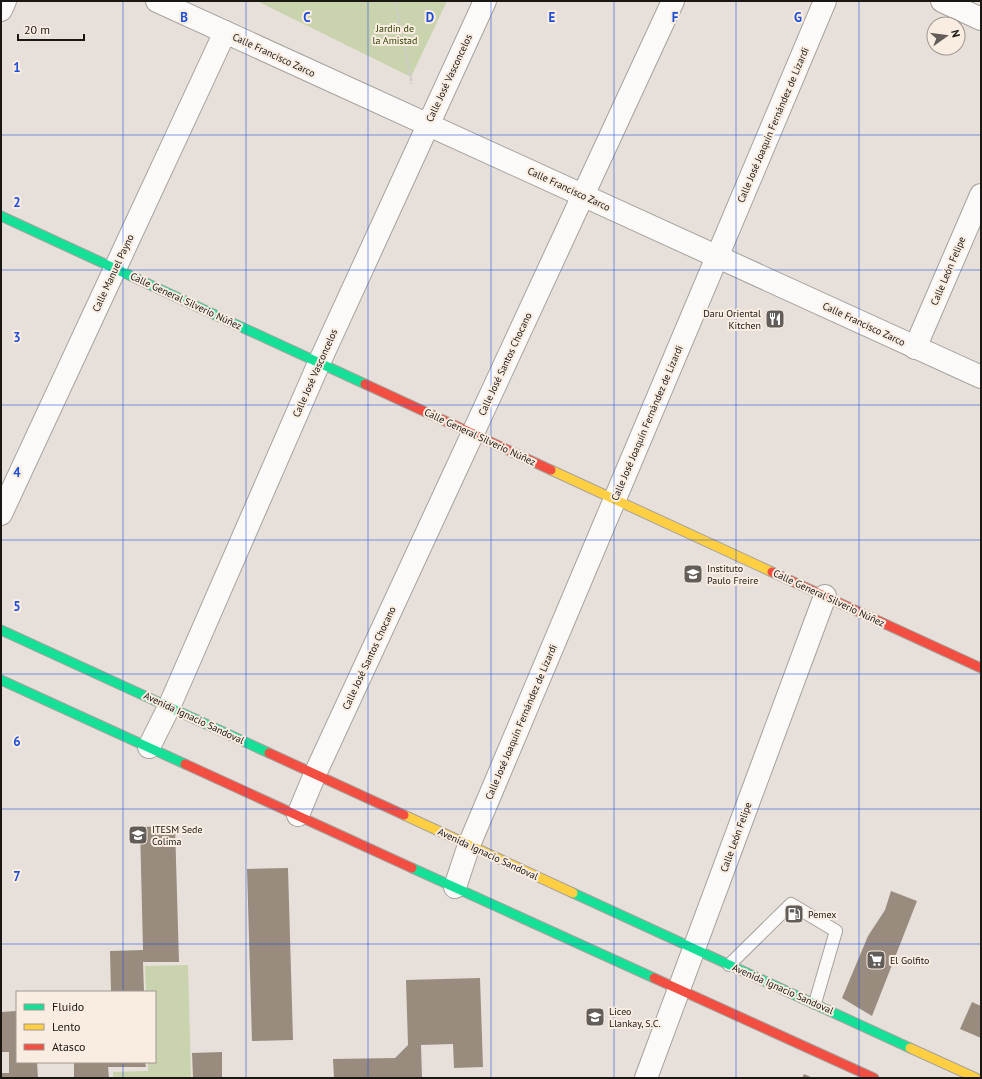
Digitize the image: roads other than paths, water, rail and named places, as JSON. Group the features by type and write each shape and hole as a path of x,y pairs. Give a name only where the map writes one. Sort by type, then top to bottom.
{"main road":[{"name":"Calle General Silverio Núñez","path":"1,216 981,668"},
{"name":"Avenida Ignacio Sandoval","path":"1,630 976,1078"},
{"path":"1,680 874,1078"}],"street":[{"path":"1,10 5,1"},
{"name":"Calle Francisco Zarco","path":"157,1 981,377"},
{"name":"Calle José Vasconcelos","path":"149,747 169,707 319,362 485,1"},
{"name":"Calle José Santos Chocano","path":"298,815 315,774 673,1"},
{"name":"Calle José Joaquín Fernández de Lizardi","path":"455,887 469,845 825,1"},
{"path":"942,1 981,19"},
{"name":"Calle Manuel Payno","path":"1,514 225,32"},
{"name":"Calle León Felipe","path":"916,348 981,195"},
{"name":"Calle León Felipe","path":"646,1078 825,596"}],"lane":[{"path":"729,965 791,904 836,931 815,1003"}],"place":[{"name":"Daru Oriental Kitchen","path":"775,319"},
{"name":"Instituto Paulo Freire","path":"693,574"},
{"name":"ITESM Sede Colima","path":"138,835"},
{"name":"Pemex","path":"794,914"},
{"name":"El Golfito","path":"876,960"},
{"name":"Liceo Llankay, S.C.","path":"595,1017"}],"park label":[{"name":"Jardín de la Amistad","path":"395,34"}]}
